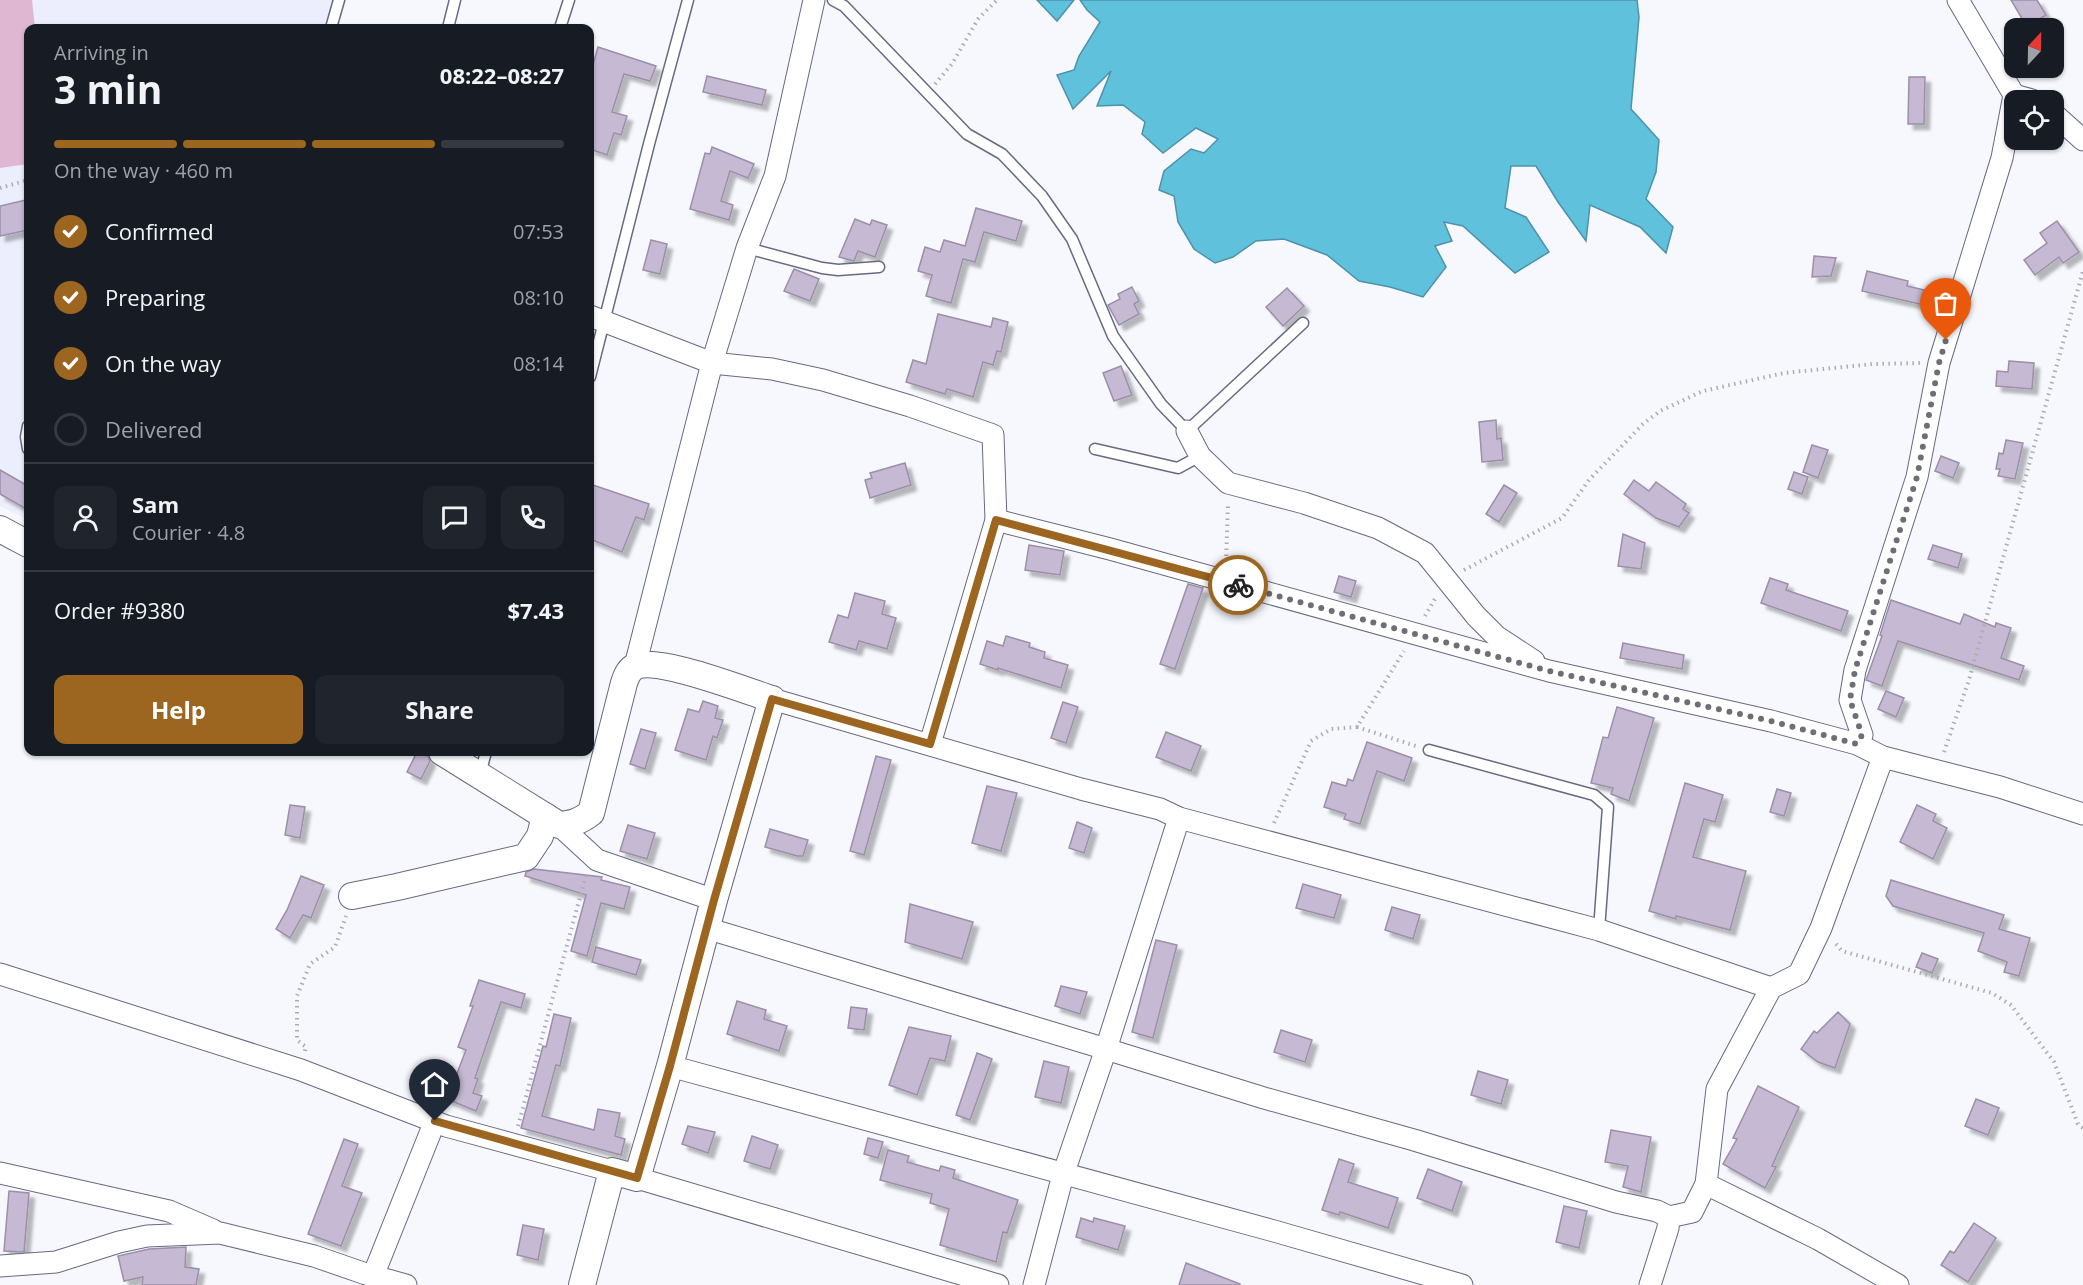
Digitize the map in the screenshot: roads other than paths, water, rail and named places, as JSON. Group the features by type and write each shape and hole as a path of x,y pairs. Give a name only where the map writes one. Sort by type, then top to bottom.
{"street":[{"path":"635,666 712,363 747,248 775,176 814,0"},
{"path":"1958,0 2018,90"},
{"path":"2064,123 2083,140"},
{"path":"1857,744 1862,735 1850,700 1855,670 1917,477 1939,363 2005,150"},
{"path":"596,318 712,363 772,369 823,380 910,406 993,435 996,520 930,744"},
{"path":"1187,431 1200,456 1228,483 1304,503 1378,528 1425,553 1476,616 1496,636 1549,671"},
{"path":"996,520 1549,671 1771,721 1857,744 1883,757 1938,770 2083,814"},
{"path":"0,529 24,542"},
{"path":"552,820 572,824 591,813 628,672 635,666 649,664 672,667 772,699 1081,789 1160,809 1179,818 1599,930 1771,988"},
{"path":"637,1178 772,699"},
{"path":"457,756 483,763 597,860 714,900"},
{"path":"706,928 1616,1202 1657,1210 1669,1217 1692,1212 1706,1184 1717,1089 1771,988 1799,974 1821,928 1883,757"},
{"path":"1034,1285 1063,1175 1106,1049 1179,818"},
{"path":"352,896 526,857 552,820"},
{"path":"0,974 301,1070 435,1121 998,1285"},
{"path":"670,1066 1274,1231 1462,1285"},
{"path":"373,1276 435,1121"},
{"path":"582,1285 612,1171"},
{"path":"0,1173 169,1211 220,1233 314,1256 406,1285"},
{"path":"1706,1184 1818,1239 1898,1285"},
{"path":"1650,1285 1668,1228 1669,1217"},
{"path":"0,1266 56,1262 119,1242 147,1236 220,1233"}],"lane":[{"path":"332,24 339,0"},
{"path":"449,24 455,0"},
{"path":"561,24 569,0"},
{"path":"594,338 596,318 688,0"},
{"path":"832,0 844,6 968,134 1002,154 1042,196 1072,239 1113,336 1161,404 1187,431 1303,323"},
{"path":"747,248 822,268 838,270 879,267"},
{"path":"1095,449 1178,468 1200,456"},
{"path":"1429,750 1594,795 1608,807 1599,930"}],"water":[{"path":"1037,0 1074,0 1057,21"},
{"path":"1080,0 1637,0 1639,17 1631,109 1659,140 1656,172 1646,199 1673,227 1666,253 1640,227 1590,205 1586,241 1536,166 1511,166 1505,208 1526,217 1549,252 1515,273 1463,226 1444,222 1452,241 1435,246 1446,267 1423,297 1359,281 1327,255 1284,239 1256,241 1233,257 1215,263 1194,249 1178,222 1174,196 1159,190 1164,171 1191,149 1204,153 1218,139 1196,128 1163,153 1142,134 1145,122 1123,105 1097,106 1111,71 1073,109 1057,75 1074,70 1079,56 1100,22"}]}
